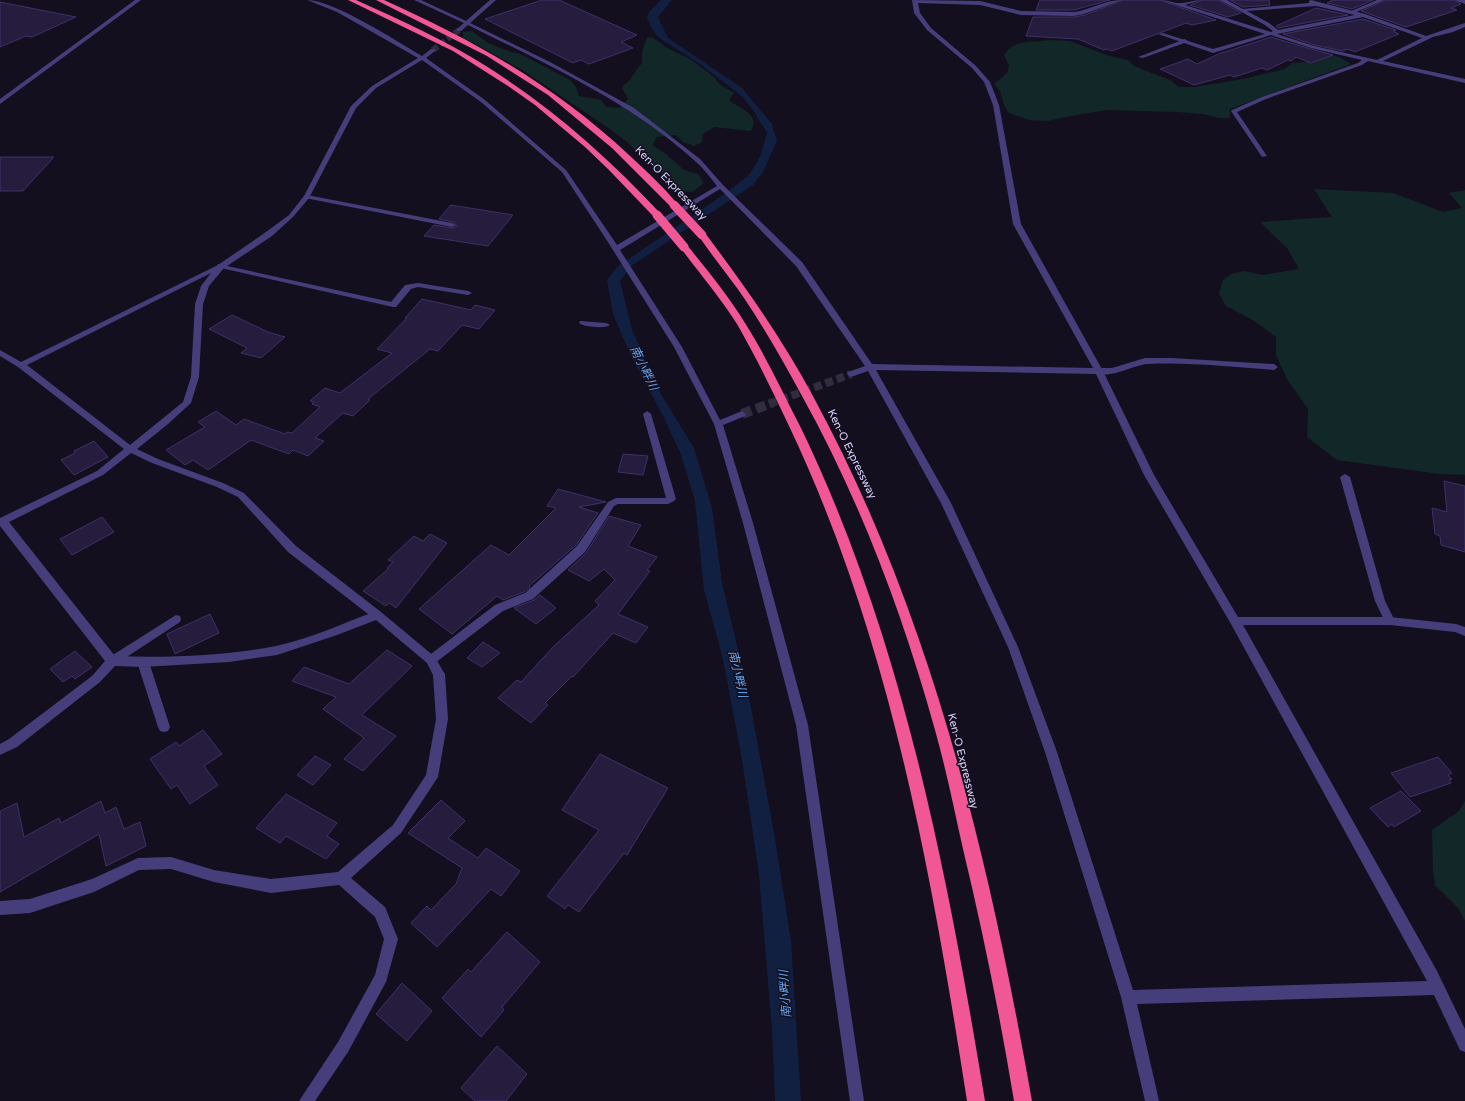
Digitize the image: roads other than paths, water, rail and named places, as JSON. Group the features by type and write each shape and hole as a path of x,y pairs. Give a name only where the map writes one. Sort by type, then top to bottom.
{"highway":[{"path":"352,0 397,20 456,51 523,93 595,150 626,180 684,246 742,326 777,390 804,445 835,518 868,608 896,702 942,900 976,1101"},
{"name":"Ken-O Expressway","path":"379,0 472,45 503,62 540,86 579,115 615,145 646,174 702,235 764,320 802,383 864,512 899,600 932,695 956,786 1005,998 1023,1101"}],"street":[{"path":"0,102 138,0"},
{"path":"310,0 339,11 422,58 483,100 564,171 616,249 678,347 718,424 748,523 802,725 857,1101"},
{"path":"417,0 548,63 632,109 666,134 698,160 721,186 799,264 870,367 946,502 1013,647 1051,752 1128,997 1152,1101"},
{"path":"460,30 493,0"},
{"path":"1119,0 1082,13 1074,14 1021,13 980,3 916,0 917,14 929,29 974,67 987,82 996,105 1017,224 1099,371 1149,475 1235,621 1438,988 1465,1045"},
{"path":"1164,0 1313,47 1465,81"},
{"path":"1180,5 1198,0"},
{"path":"1223,0 1243,10 1277,32"},
{"path":"1307,0 1316,4 1363,15 1427,38"},
{"path":"1352,12 1381,0"},
{"path":"1459,0 1465,2"},
{"path":"1243,10 1316,4"},
{"path":"1161,34 1213,51 1268,34 1363,15"},
{"path":"1379,61 1427,38 1465,25"},
{"path":"1141,57 1185,41"},
{"path":"21,365 221,266 269,234 290,216 307,197 353,107 374,87 433,50"},
{"path":"1264,156 1234,112 1264,98 1360,64 1367,59"},
{"path":"616,249 721,186"},
{"path":"307,197 452,225"},
{"path":"221,266 393,305 408,287 418,285 468,293"},
{"path":"221,266 205,286 199,304 195,377 186,403 165,422 100,473 1,521 112,661 143,662 229,657 277,650 333,632 377,615"},
{"path":"583,323 606,325"},
{"path":"0,353 21,365 130,449 154,460 220,485 241,496 292,549 377,615 431,660 439,674 442,719 432,777 397,829 341,878 271,886 214,876 171,864 138,864 94,885 30,906 0,908"},
{"path":"851,374 870,367 1112,371 1145,361 1172,361 1274,367"},
{"path":"431,660 499,608 529,596 581,549 611,504 616,501 668,501 671,498 647,414"},
{"path":"718,424 742,414"},
{"path":"1345,477 1380,601 1390,621"},
{"path":"0,750 13,743 96,679 112,661 176,619"},
{"path":"1235,621 1390,621 1456,628 1465,632"},
{"path":"143,662 164,727"},
{"path":"306,1101 343,1047 381,977 391,939 380,912 341,878"},
{"path":"1128,997 1438,988"}],"water":[{"name":"南小畔川","path":"661,0 672,0 658,17 668,38 742,88 772,124 777,141 763,172 753,185 631,266 620,281 632,330 662,396 694,448 712,508 722,583 748,691 775,839 791,941 801,1101 775,1101 772,1029 759,874 742,759 722,655 704,590 695,501 680,452 663,416 632,358 613,314 607,280 617,267 723,195 749,175 760,157 767,133 743,97 700,64 658,37 647,18 649,12"}],"tunnel":[{"path":"433,50 459,30"},
{"path":"769,404 851,374"},
{"path":"742,414 772,403"}]}
